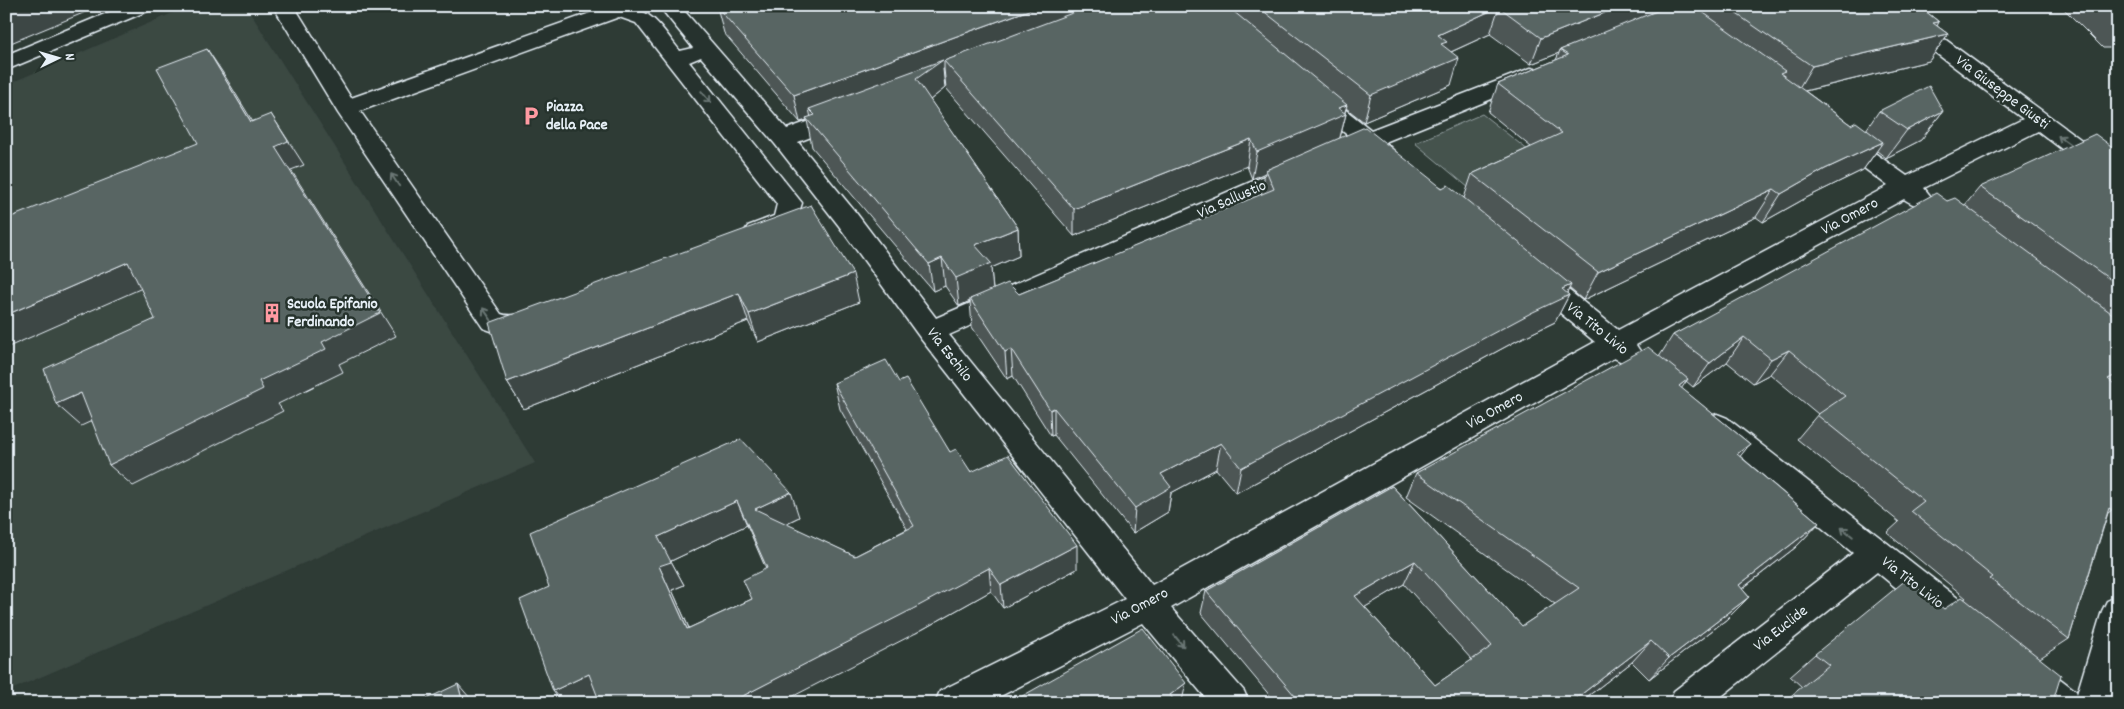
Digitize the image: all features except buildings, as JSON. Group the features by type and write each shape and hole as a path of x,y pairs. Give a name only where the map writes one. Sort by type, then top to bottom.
{"street":[{"path":"6,63 143,6"},
{"path":"284,6 346,108 492,321 511,328 548,314"},
{"name":"Via Eschilo","path":"669,6 783,139 848,220 931,332 1148,604 1232,703"},
{"name":"Via Giuseppe Giusti","path":"1886,6 2118,179"},
{"path":"346,108 619,10 643,19 790,203 785,221 740,239"},
{"path":"675,59 707,50"},
{"name":"Via Sallustio","path":"931,332 1368,140 1548,68"},
{"path":"1293,79 1406,171"},
{"path":"783,139 867,107"},
{"name":"Via Omero","path":"952,703 1148,604 1615,344 1906,188 2038,121"},
{"path":"1826,129 1937,211"},
{"name":"Via Tito Livio","path":"1518,263 1646,368"},
{"name":"Via Tito Livio","path":"1700,412 2064,703"},
{"name":"Via Euclide","path":"1686,703 1876,554"},
{"path":"2092,703 2118,611"}],"shaded area":[{"path":"189,6 246,6 535,463 6,692 6,85"},
{"path":"1482,114 1543,162 1475,193 1415,143"}],"place":[{"name":"Piazza della Pace","path":"531,116"},
{"name":"Scuola Epifanio Ferdinando","path":"272,313"}]}
